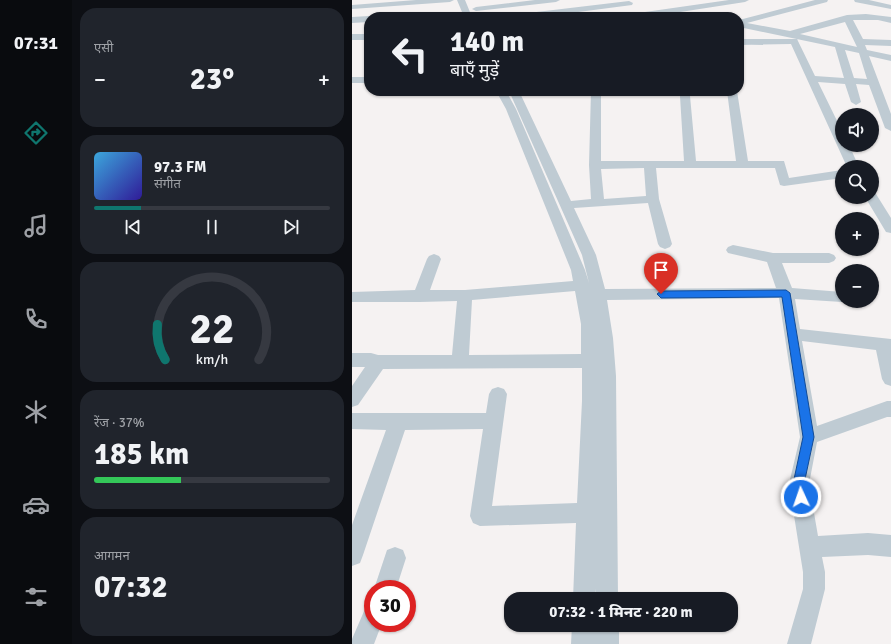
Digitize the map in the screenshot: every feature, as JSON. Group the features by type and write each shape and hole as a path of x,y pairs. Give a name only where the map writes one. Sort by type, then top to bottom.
{"street":[{"path":"352,6 450,0"},
{"path":"461,0 466,12"},
{"path":"472,0 478,12"},
{"path":"482,12 521,2 556,0"},
{"path":"684,0 697,12"},
{"path":"668,12 745,0"},
{"path":"744,22 824,0"},
{"path":"858,0 891,7"},
{"path":"555,12 628,1 634,12"},
{"path":"521,2 526,12"},
{"path":"744,42 793,37 847,18 890,22"},
{"path":"847,18 860,42 873,82 891,128"},
{"path":"744,24 793,37 891,58"},
{"path":"352,37 364,37"},
{"path":"793,37 835,129"},
{"path":"860,42 891,43"},
{"path":"839,46 856,102"},
{"path":"812,79 873,82"},
{"path":"353,82 364,81"},
{"path":"504,96 511,109 560,225 578,270 582,285 588,324 591,361 584,592"},
{"path":"516,96 589,255 599,295 605,338 607,376 607,592"},
{"path":"596,96 595,165 598,203"},
{"path":"685,96 690,165"},
{"path":"733,96 744,164"},
{"path":"595,165 780,164 784,182 835,175"},
{"path":"650,165 653,199 665,244"},
{"path":"567,205 653,199"},
{"path":"875,204 891,229"},
{"path":"733,250 773,258 829,258"},
{"path":"773,258 786,293 809,437 799,484 811,547 814,572 814,589 799,644"},
{"path":"420,297 434,259"},
{"path":"352,297 420,297 465,295 582,285"},
{"path":"599,295 786,293 835,297"},
{"path":"460,362 465,295"},
{"path":"792,334 887,344 891,379"},
{"path":"352,360 371,360 378,362 591,361"},
{"path":"352,400 378,362"},
{"path":"498,394 480,516 587,513"},
{"path":"809,437 887,409 891,409"},
{"path":"352,421 494,421"},
{"path":"352,554 398,422"},
{"path":"811,547 868,544 891,546"},
{"path":"388,580 395,558"},
{"path":"362,644 367,632"},
{"path":"584,632 584,644"},
{"path":"607,632 607,644"},
{"path":"352,641 358,644"}],"route":[{"path":"661,294 786,293 809,437 799,484 801,497"}]}
